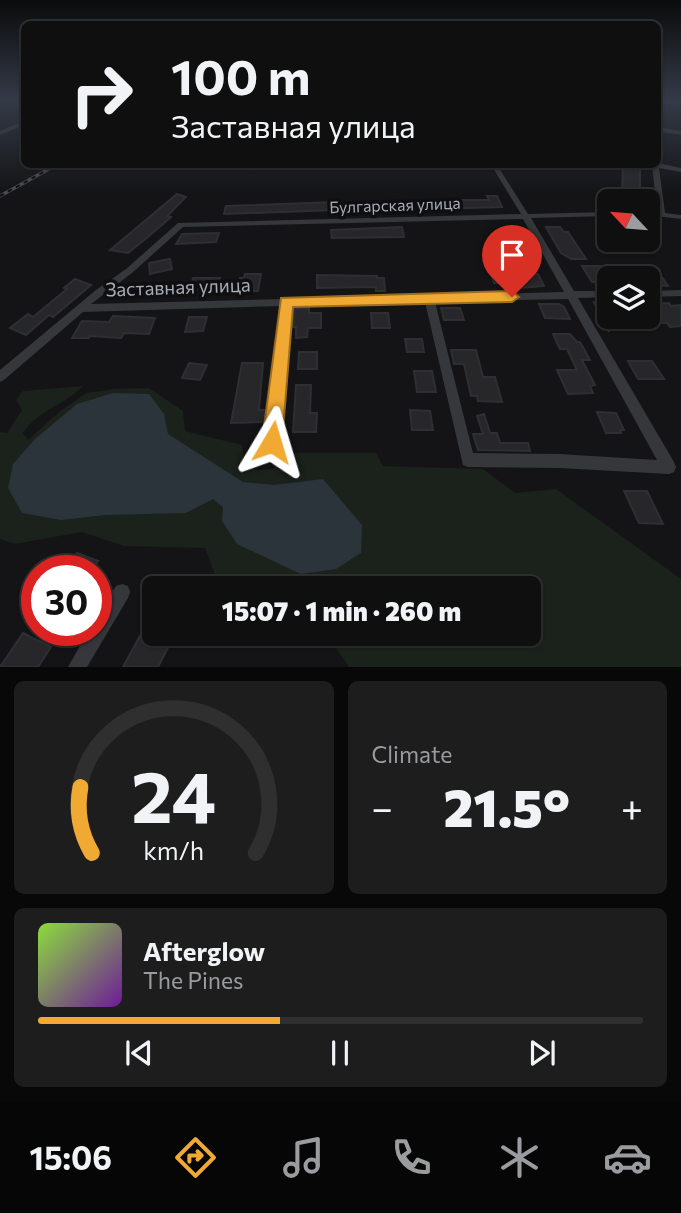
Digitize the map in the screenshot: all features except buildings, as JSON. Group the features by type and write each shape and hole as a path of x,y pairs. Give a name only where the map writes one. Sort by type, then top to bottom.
{"street":[{"path":"661,166 681,170"},
{"path":"429,298 468,460 559,461 669,467 496,168"},
{"path":"656,168 661,213 681,217"},
{"name":"Булгарская улица","path":"83,308 181,225 597,214"},
{"path":"660,294 681,293"},
{"name":"Заставная улица","path":"83,308 597,294"},
{"path":"272,442 286,302"},
{"path":"0,377 83,308"},
{"path":"77,667 122,592"}],"shaded area":[{"path":"83,386 37,418 23,433 28,440 86,393 149,388 183,411 185,431 242,445 244,456 256,470 273,469 280,460 271,454 266,440 271,438 286,453 376,453 383,466 483,469 515,493 556,489 681,579 681,667 349,667 334,646 541,646 541,576 216,576 205,548 124,546 82,532 15,544 0,539 0,432 7,433 22,410 16,400 23,391"},
{"path":"113,393 149,394 164,414 168,434 243,482 274,485 323,479 362,525 361,553 336,569 301,574 237,544 222,521 223,507 213,499 186,513 105,515 61,520 22,513 8,488 13,464 35,439 77,404"}],"railway":[{"path":"0,196 51,168"}],"route":[{"path":"272,442 286,302 512,297"}]}
